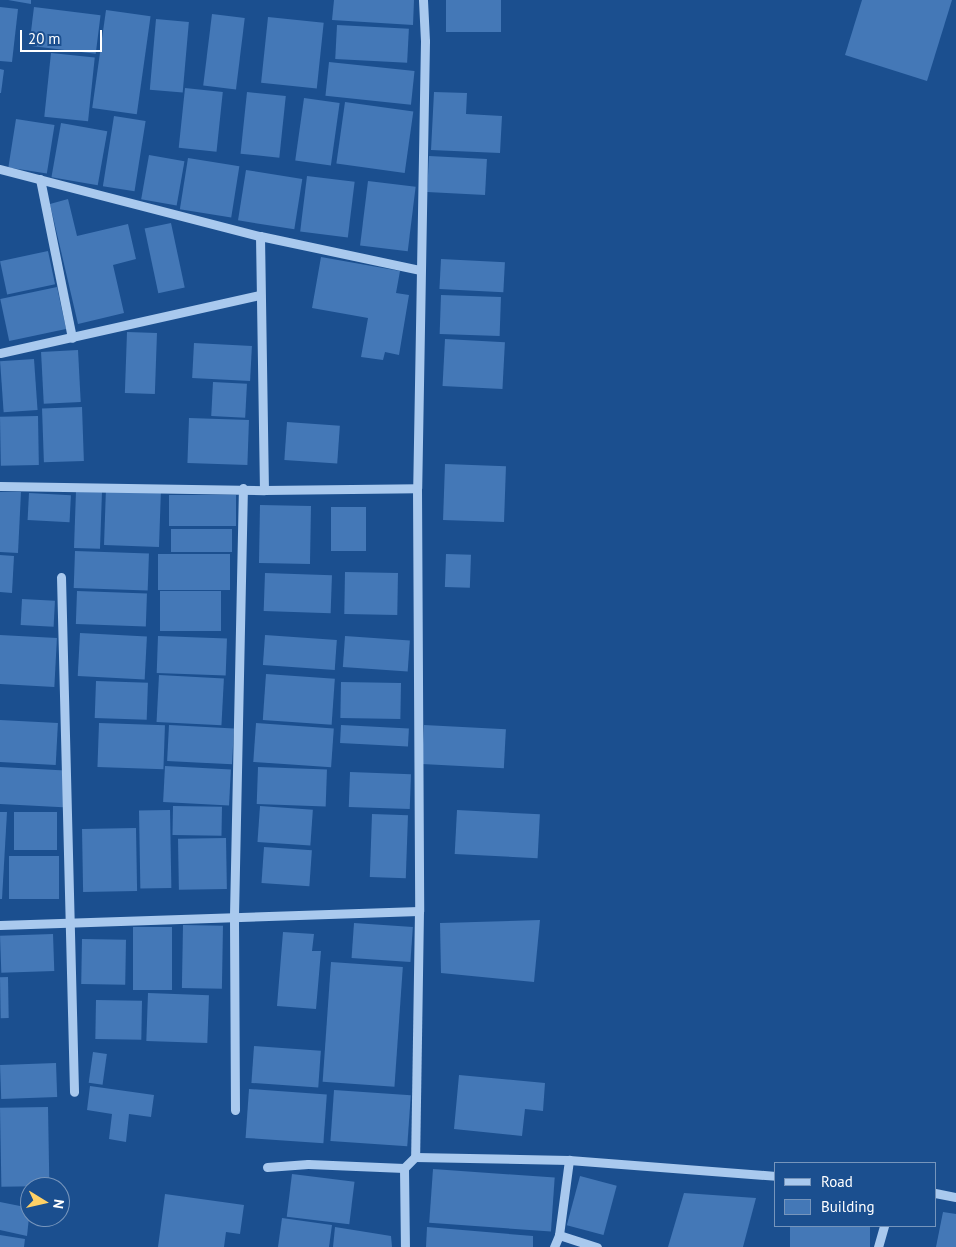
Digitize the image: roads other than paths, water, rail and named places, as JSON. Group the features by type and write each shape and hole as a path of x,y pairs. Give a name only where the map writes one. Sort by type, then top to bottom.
{"street":[{"path":"405,1247 404,1168 415,1157 419,911 417,488 425,41 423,0"},
{"path":"0,169 260,236 420,270"},
{"path":"40,179 72,338"},
{"path":"260,236 264,490"},
{"path":"0,353 260,295"},
{"path":"0,486 243,488 264,490 417,488"},
{"path":"235,1110 234,915 243,488"},
{"path":"61,576 74,1092"},
{"path":"0,925 234,915 419,911"},
{"path":"415,1157 569,1160 774,1176"},
{"path":"554,1247 559,1235 569,1160"},
{"path":"267,1167 308,1164 404,1168"},
{"path":"936,1193 956,1197"},
{"path":"878,1247 884,1227"},
{"path":"559,1235 597,1247"}]}
